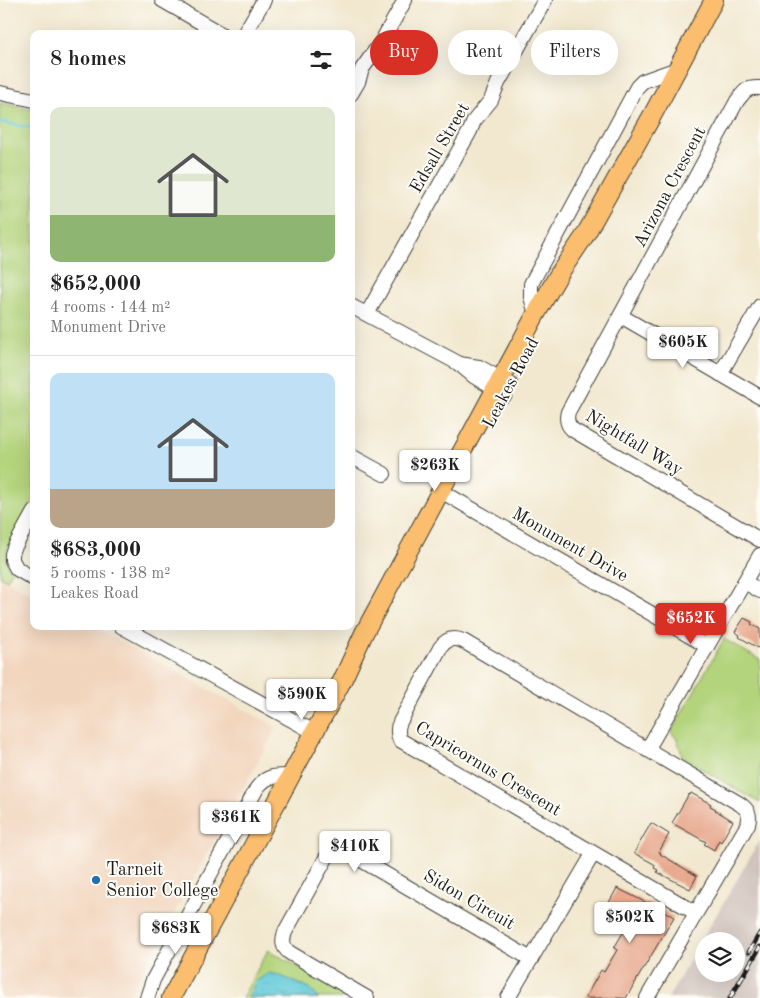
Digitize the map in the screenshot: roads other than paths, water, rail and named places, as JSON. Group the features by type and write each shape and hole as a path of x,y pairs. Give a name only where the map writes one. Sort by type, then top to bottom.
{"main road":[{"name":"Leakes Road","path":"503,387 536,314 559,274 584,237 714,0"},
{"name":"Leakes Road","path":"171,998 342,681 364,633 446,494 503,387 557,296 572,267 584,237"}],"street":[{"path":"162,0 214,30"},
{"path":"246,30 264,0"},
{"path":"355,87 362,69 382,41 405,0"},
{"name":"Edsall Street","path":"367,314 470,132 474,121 494,95 498,83 545,0"},
{"name":"Leakes Road","path":"536,314 531,284 637,87 643,82 677,69"},
{"name":"Arizona Crescent","path":"621,316 737,101 746,90 752,87 760,88"},
{"path":"0,93 30,99"},
{"path":"720,374 760,306"},
{"path":"355,308 458,363 475,377 503,387"},
{"path":"621,316 760,397"},
{"name":"Nightfall Way","path":"621,316 568,412 567,420 570,427 760,540"},
{"path":"355,458 384,474"},
{"name":"Monument Drive","path":"446,494 707,646"},
{"path":"30,519 14,548 12,560 17,569 30,577"},
{"path":"647,998 750,820 746,808 647,750 760,555"},
{"path":"745,582 760,590"},
{"path":"128,630 314,732"},
{"name":"Capricornus Crescent","path":"647,750 472,646 456,639 444,642 442,645 398,728 400,740 696,913"},
{"path":"147,998 153,980 257,788 262,781 268,778 291,776"},
{"name":"Sidon Circuit","path":"367,998 290,953 283,944 283,937 326,858 333,850 344,850 531,958"},
{"path":"508,998 593,854"}],"water":[{"path":"269,973 310,988 318,998 248,998 256,981"}],"waterway":[{"path":"0,122 30,127"}],"railway":[{"path":"749,952 760,933"},
{"path":"730,998 760,947"}],"place":[{"name":"Tarneit Senior College","path":"96,880"}]}
